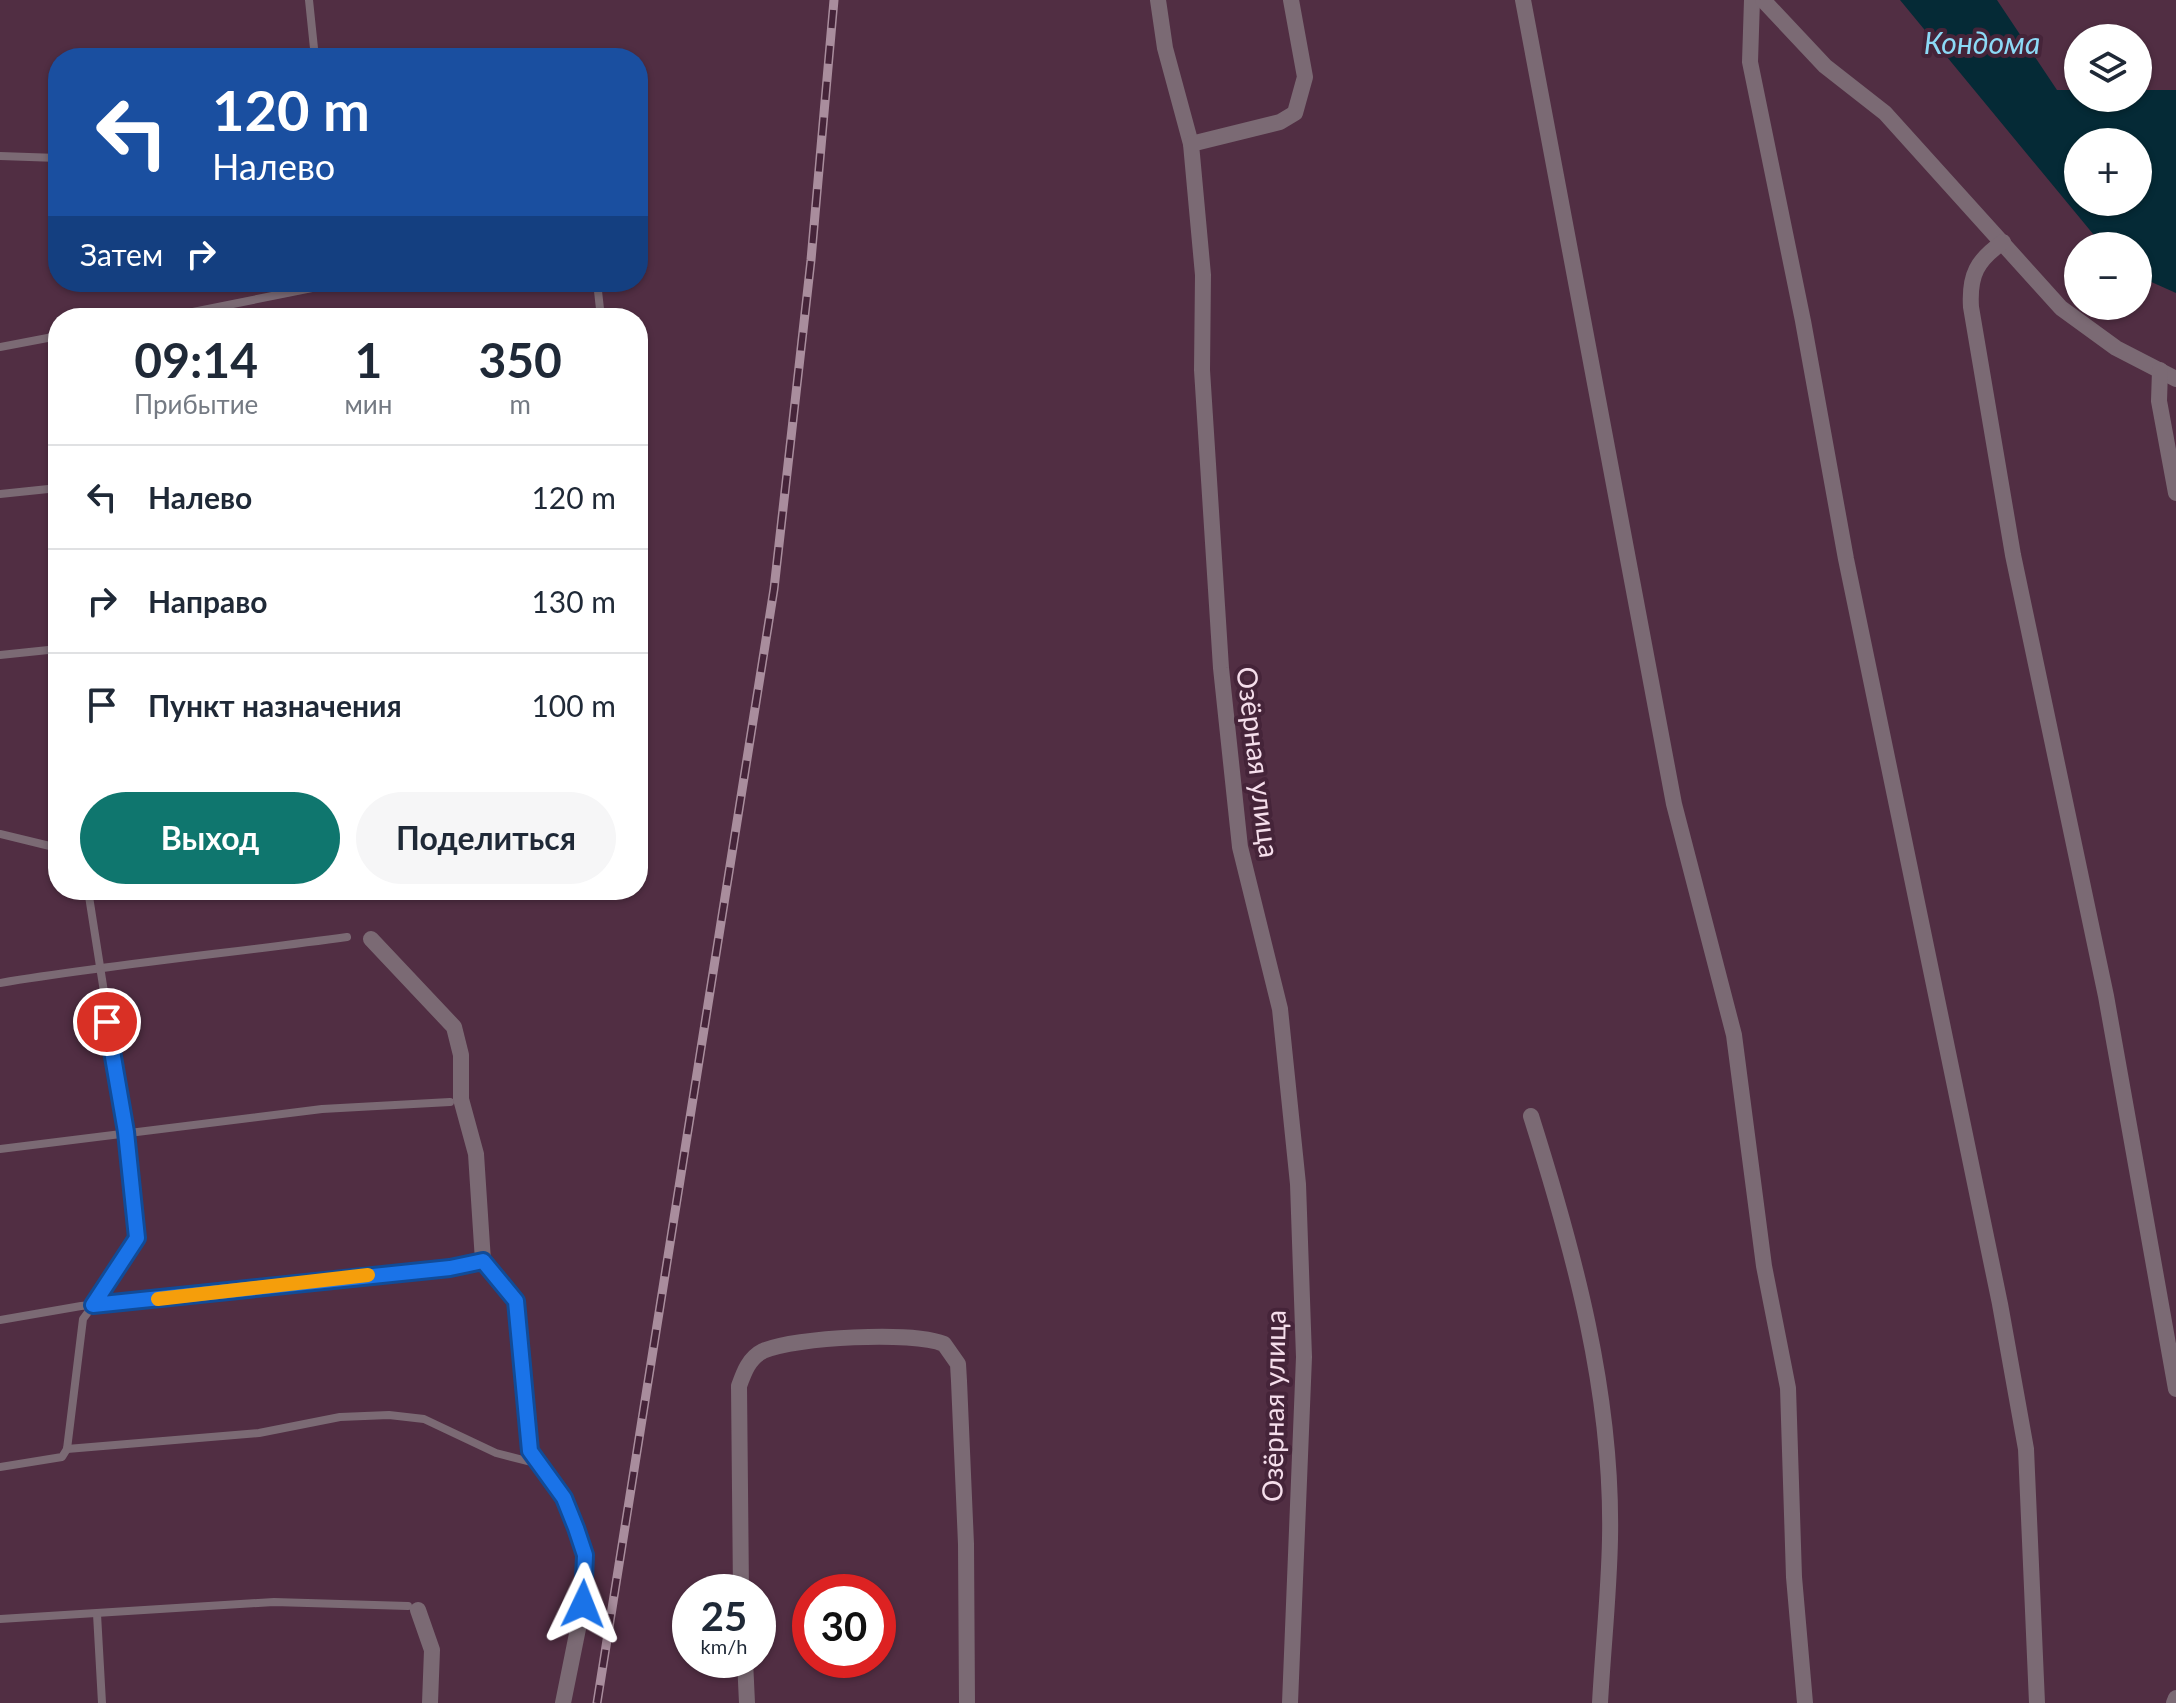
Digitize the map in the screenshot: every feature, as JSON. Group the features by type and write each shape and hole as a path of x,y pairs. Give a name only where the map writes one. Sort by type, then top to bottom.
{"street":[{"name":"Озёрная улица","path":"1158,0 1165,48 1191,144 1203,275 1202,370 1221,668 1240,847 1280,1009 1298,1184 1304,1357 1290,1703"},
{"path":"1191,144 1280,122 1295,113 1305,77 1291,0"},
{"path":"1523,0 1674,804 1734,1035 1764,1266 1788,1388 1794,1577 1805,1703"},
{"path":"1752,0 1750,62 1803,321 1846,559 2000,1304 2026,1449 2037,1703"},
{"path":"1763,0 1825,66 1885,113 2061,308 2116,348 2176,379"},
{"path":"2003,242 1975,267 1969,282 1971,307 2013,555 2106,996 2176,1389"},
{"path":"2160,370 2159,401 2176,493"},
{"path":"371,939 454,1027 461,1055 461,1099 476,1154 483,1261 516,1301 530,1451 564,1498 585,1555 583,1604 563,1703"},
{"path":"1531,1116 1586,1306 1604,1445 1610,1537 1600,1703"},
{"path":"741,1574 739,1386 747,1364 761,1352 805,1341 912,1338 944,1344 958,1364 966,1544 967,1703"},
{"path":"413,1608 432,1650 430,1703"},
{"path":"746,1678 747,1703"}],"lane":[{"path":"309,0 314,48"},
{"path":"0,156 48,158"},
{"path":"213,308 292,292"},
{"path":"0,347 48,338"},
{"path":"0,494 48,489"},
{"path":"0,655 48,650"},
{"path":"0,834 48,846"},
{"path":"0,1467 49,1462 62,1457 67,1449 83,1319 137,1238 126,1132 89,900"},
{"path":"0,983 98,967 185,960 347,937"},
{"path":"0,1149 322,1109 450,1102"},
{"path":"0,1320 93,1305 450,1268 483,1261"},
{"path":"67,1449 259,1433 340,1417 389,1415 424,1419 496,1453 540,1464"},
{"path":"0,1619 274,1602 413,1608"},
{"path":"97,1614 102,1703"}],"water":[{"name":"Кондома","path":"1900,0 1997,0 2057,90 2064,90 2064,112 2152,112 2152,90 2176,90 2176,293 2152,282 2152,232 2091,232 2078,216 2152,216 2152,128 2064,128 2064,199"}],"railway":[{"path":"597,1703 774,589 811,260 834,0"}],"slow traffic":[{"path":"158,1299 368,1275"}],"route":[{"path":"107,1022 126,1132 137,1238 125,1262 93,1305 450,1268 483,1261 516,1301 530,1451 564,1498 576,1528 585,1555 583,1604"}]}
